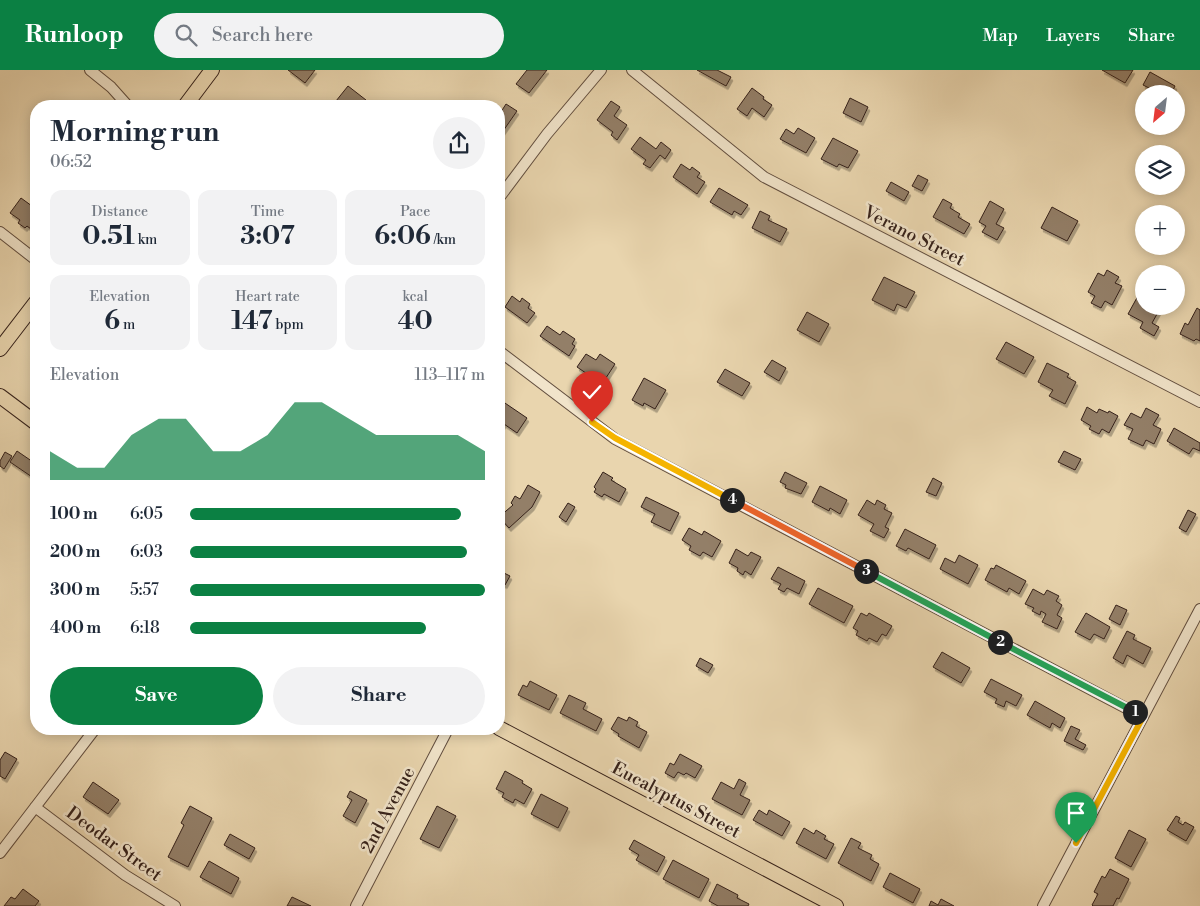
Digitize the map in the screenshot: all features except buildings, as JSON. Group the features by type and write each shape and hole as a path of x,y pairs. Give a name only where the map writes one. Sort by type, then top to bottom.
{"main road":[{"path":"189,100 212,70"},
{"path":"0,349 30,310"},
{"path":"0,396 30,418"},
{"name":"Eucalyptus Street","path":"505,731 836,906"}],"street":[{"path":"90,70 111,87 123,100"},
{"path":"505,190 601,70"},
{"name":"Verano Street","path":"632,70 764,177 1200,402"},
{"path":"0,232 30,255"},
{"path":"505,356 615,438 1143,717"},
{"path":"1043,906 1200,609"},
{"path":"0,853 90,735"},
{"name":"2nd Avenue","path":"356,906 445,735"},
{"name":"Deodar Street","path":"35,807 125,875 175,906"}],"route":[{"path":"592,422 615,438 1143,717 1076,843"}]}
